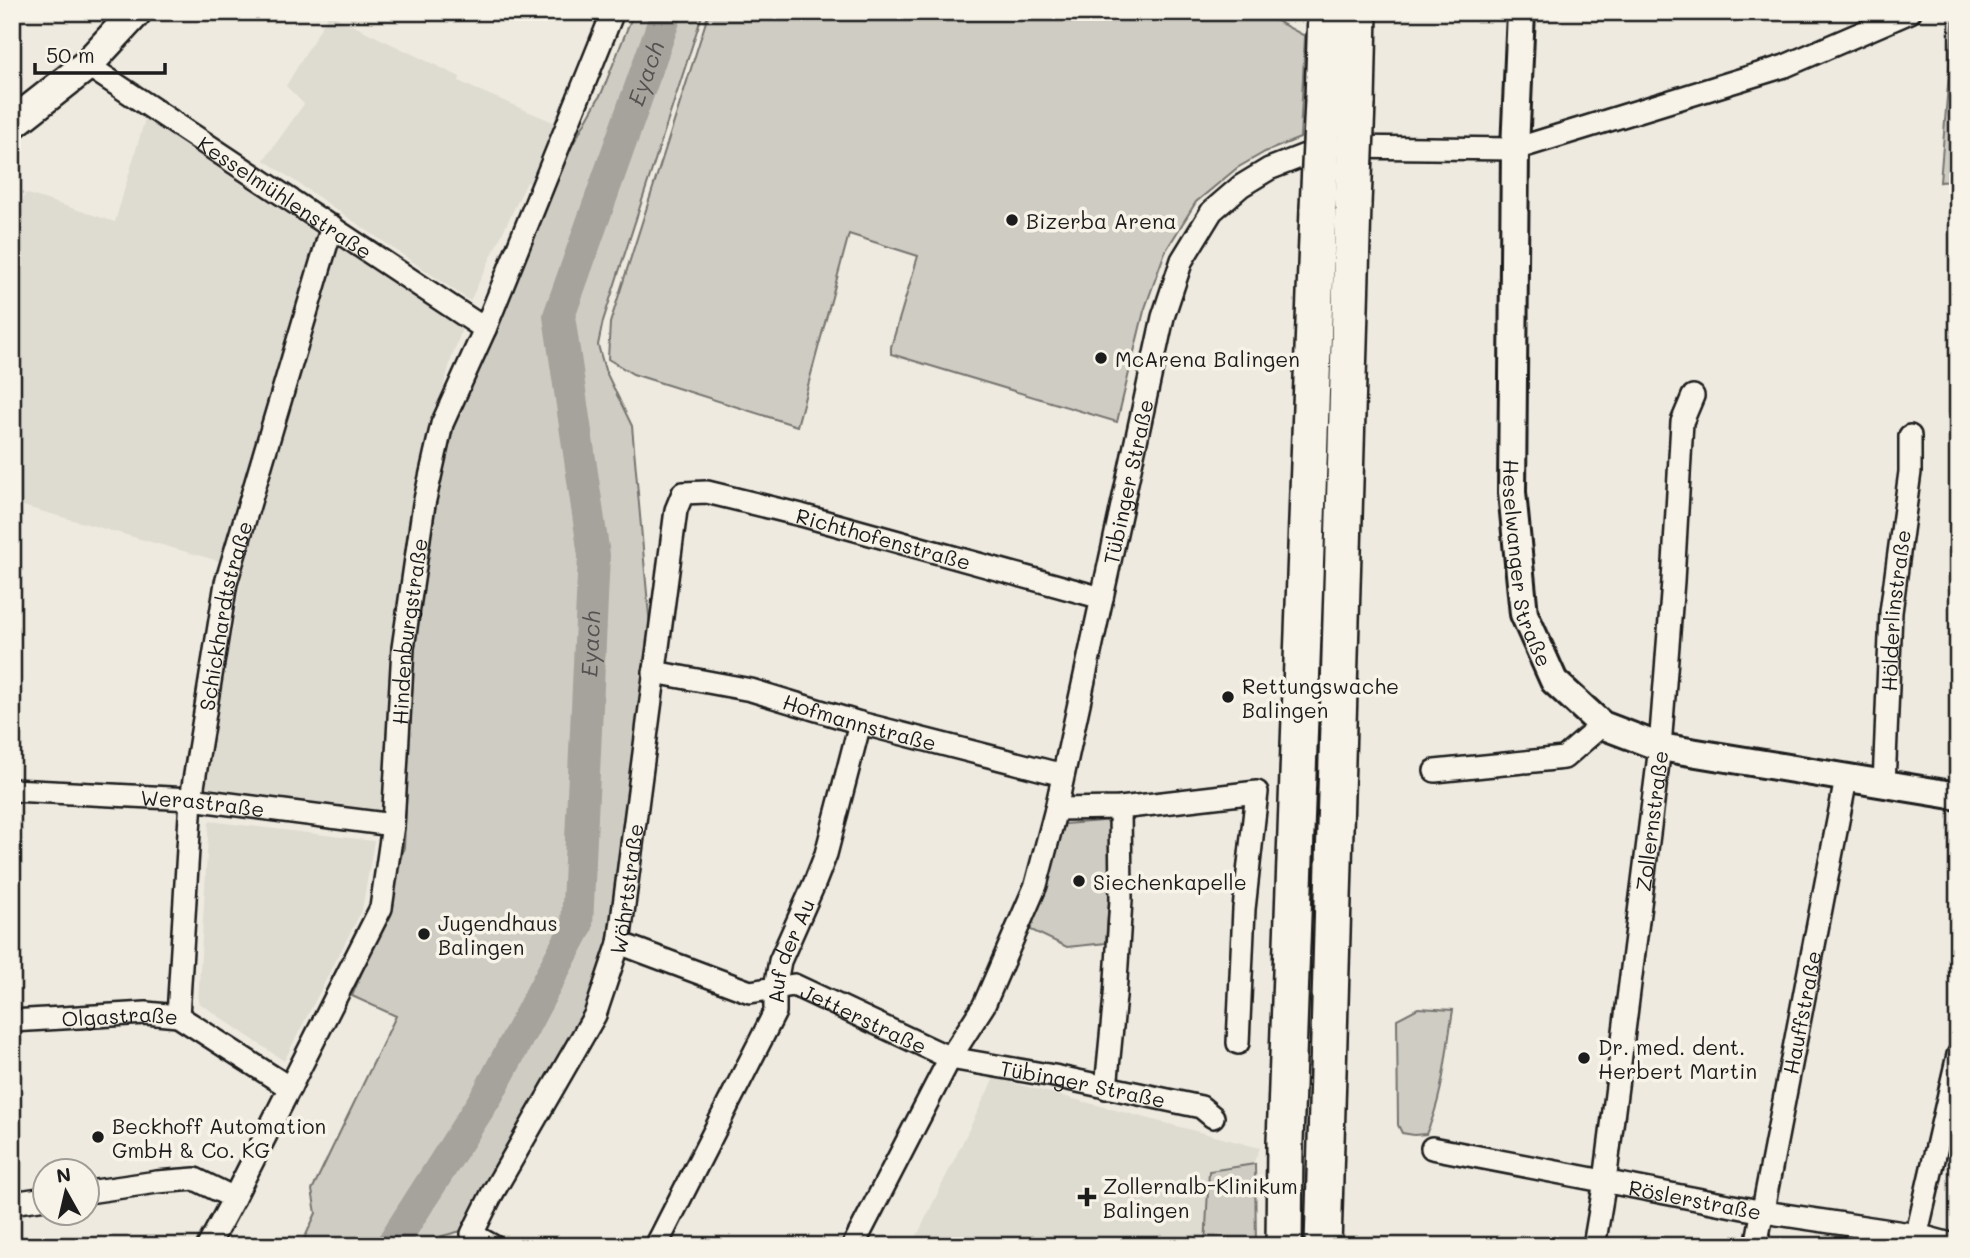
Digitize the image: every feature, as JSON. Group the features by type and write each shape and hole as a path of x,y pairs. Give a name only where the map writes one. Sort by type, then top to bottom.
{"highway":[{"path":"1284,1246 1285,1128 1326,12"},
{"path":"1323,1246 1359,12"}],"main road":[{"path":"12,124 87,65 136,12"}],"street":[{"name":"Hindenburgstraße","path":"208,1246 381,908 393,825 403,648 424,504 442,424 485,329 612,12"},
{"name":"Heselwanger Straße","path":"1521,12 1515,149 1512,492 1524,614 1554,681 1602,725 1660,747 1958,796"},
{"name":"Tübinger Straße","path":"853,1246 950,1058 984,1005 1037,885 1163,317 1182,260 1212,211 1241,186 1269,169 1305,155 1342,147 1515,149 1784,66 1910,12"},
{"name":"Kesselmühlenstraße","path":"87,65 485,329"},
{"name":"Schickhardtstraße","path":"178,1016 191,799 226,583 332,226"},
{"name":"Zollernstraße","path":"1594,1246 1605,1181 1660,747 1682,422 1693,396"},
{"name":"Hölderlinstraße","path":"1884,785 1891,612 1910,472 1910,436"},
{"name":"Richthofenstraße","path":"676,510 683,493 707,492 1101,597"},
{"name":"Wöhrtstraße","path":"493,1246 472,1234 492,1194 595,1015 619,943 676,510"},
{"name":"Hofmannstraße","path":"654,672 751,690 860,723 1063,775"},
{"name":"Auf der Au","path":"656,1246 775,1012 779,961 816,882 826,854 860,723"},
{"path":"1435,771 1564,758 1602,725"},
{"name":"Hauffstraße","path":"1756,1246 1846,779"},
{"name":"Werastraße","path":"12,790 191,799 393,825"},
{"path":"1056,809 1120,808 1257,792 1244,909 1238,1043"},
{"path":"1106,1088 1121,900 1120,808"},
{"name":"Jetterstraße","path":"619,943 750,992 794,985 950,1058"},
{"name":"Olgastraße","path":"12,1021 146,1013 178,1016 290,1088"},
{"path":"1915,1240 1958,1055"},
{"name":"Tübinger Straße","path":"950,1058 1054,1076 1201,1107 1213,1117"},
{"name":"Röslerstraße","path":"1432,1148 1915,1240 1958,1245"},
{"path":"102,1190 195,1179 234,1198"},
{"path":"12,1203 32,1200"}],"shaded area":[{"path":"634,12 703,12 603,321 598,345 605,370 632,426 654,672 630,847 595,1015 492,1194 461,1231 442,1236 459,1246 301,1246 316,1213 312,1190 396,1016 352,996 381,925 404,847 414,637 449,425 555,176 602,92"},
{"path":"709,12 1260,12 1305,36 1300,138 1265,152 1237,168 1196,202 1165,252 1144,311 1117,422 891,354 918,256 849,234 797,426 633,374 608,359 610,323"},
{"path":"1954,12 1958,12 1958,180 1940,182"},
{"path":"329,14 460,77 459,81 473,88 565,127 540,189 527,182 470,301 264,160 304,104 286,86"},
{"path":"145,119 317,234 219,561 12,503 12,240 25,193 115,222"},
{"path":"338,246 463,326 424,455 398,629 383,814 203,789 242,577"},
{"path":"1114,820 1106,943 1067,947 1029,929 1065,824"},
{"path":"209,821 374,841 362,910 284,1061 198,1002"},
{"path":"1418,1008 1453,1010 1437,1104 1426,1134 1414,1135 1402,1133 1398,1125 1397,1019"},
{"name":"Zollernalb-Klinikum Balingen","path":"994,1078 1260,1148 1218,1246 912,1246"},
{"path":"1255,1164 1256,1246 1205,1246 1209,1171"}],"waterway":[{"name":"Eyach","path":"391,1246 488,1094 577,926 594,555 559,316 667,12"}],"place":[{"name":"Bizerba Arena","path":"1012,220"},
{"name":"McArena Balingen","path":"1101,358"},
{"name":"Rettungswache Balingen","path":"1228,697"},
{"name":"Siechenkapelle","path":"1079,881"},
{"name":"Jugendhaus Balingen","path":"424,934"},
{"name":"Dr. med. dent. Herbert Martin","path":"1584,1058"},
{"name":"Beckhoff Automation GmbH & Co. KG","path":"98,1137"},
{"name":"Zollernalb-Klinikum Balingen","path":"1087,1197"}]}
